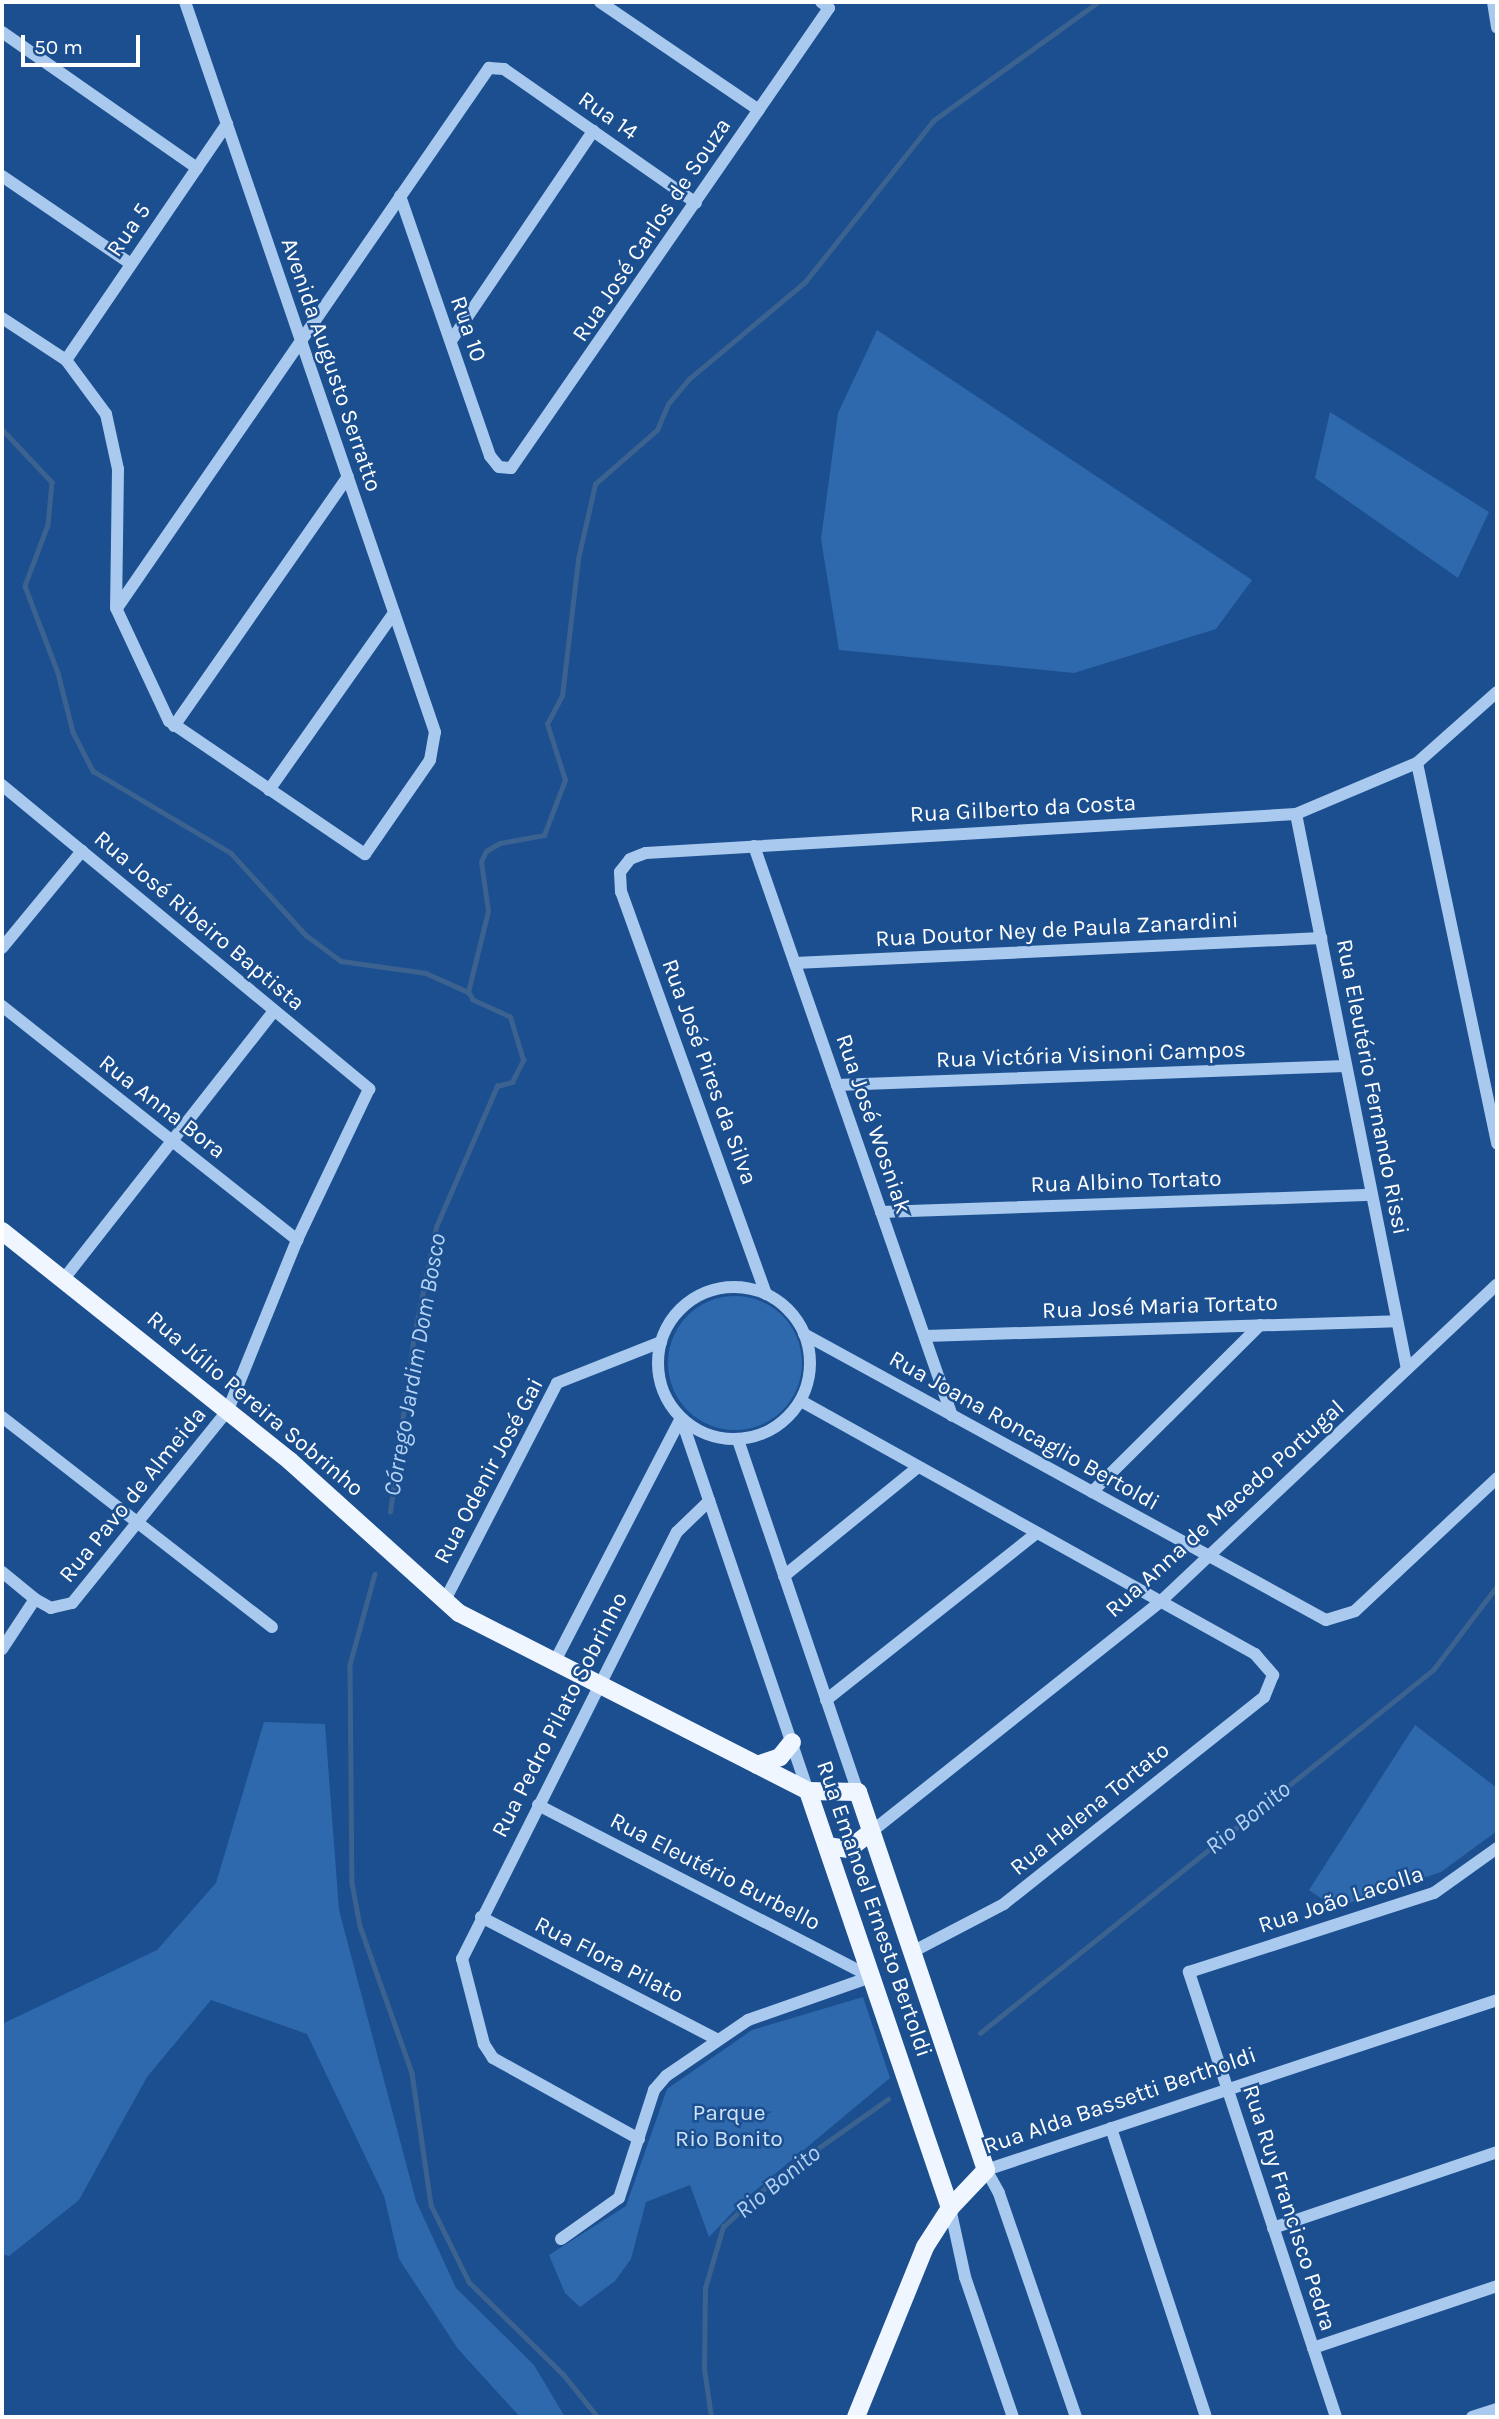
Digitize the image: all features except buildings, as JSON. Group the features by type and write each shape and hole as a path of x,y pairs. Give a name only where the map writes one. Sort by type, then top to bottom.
{"main road":[{"name":"Rua Júlio Pereira Sobrinho","path":"2,1231 228,1409 444,1602 554,1663 808,1791"},
{"path":"757,1765 780,1757 792,1742"},
{"path":"808,1791 858,1792"},
{"name":"Rua Emanoel Ernesto Bertoldi","path":"808,1791 950,2208"},
{"name":"Rua Emanoel Ernesto Bertoldi","path":"858,1792 986,2170"},
{"path":"827,1846 849,1849 871,1832"},
{"name":"Rua Alda Bassetti Bertholdi","path":"856,2417 925,2247 950,2208 986,2170"}],"street":[{"name":"Avenida Augusto Serratto","path":"185,2 436,742 430,760 365,854 269,790"},
{"path":"600,2 760,110"},
{"path":"1493,2 1497,28"},
{"name":"Rua José Carlos de Souza","path":"505,469 520,461 760,110 825,5"},
{"path":"2,32 197,168"},
{"name":"Rua 14","path":"400,196 494,66 696,203"},
{"name":"Rua 5","path":"66,360 227,124"},
{"path":"450,341 593,131"},
{"path":"2,176 131,264"},
{"path":"116,608 400,196"},
{"name":"Rua 10","path":"400,196 490,456 505,469"},
{"path":"2,318 66,360 98,398 116,447 116,608 174,726 269,790 394,613"},
{"path":"174,726 348,477"},
{"name":"Rua Gilberto da Costa","path":"624,865 646,853 1296,814 1417,763 1497,692"},
{"path":"1417,763 1497,1144"},
{"name":"Rua José Ribeiro Baptista","path":"2,785 369,1089"},
{"name":"Rua Eleutério Fernando Rissi","path":"1296,814 1406,1369"},
{"name":"Rua José Wosniak","path":"754,846 952,1416"},
{"path":"4,942 82,851"},
{"name":"Rua José Pires da Silva","path":"624,865 621,892 766,1294"},
{"name":"Rua Doutor Ney de Paula Zanardini","path":"795,962 1321,939"},
{"name":"Rua Anna Bora","path":"2,1006 297,1240"},
{"path":"64,1280 171,1140 274,1012"},
{"name":"Rua Victória Visinoni Campos","path":"837,1085 1346,1066"},
{"name":"Rua Pavo de Almeida","path":"2,1650 35,1598 51,1608 72,1603 228,1409 297,1240 369,1089"},
{"name":"Rua Albino Tortato","path":"881,1212 1372,1195"},
{"name":"Rua Anna de Macedo Portugal","path":"871,1832 1160,1602 1497,1284"},
{"path":"723,1288 766,1294 795,1318 804,1334 810,1356 800,1401 785,1421 763,1434 738,1440 717,1438 681,1418 660,1382 661,1342 670,1322 703,1294 723,1288"},
{"name":"Rua José Maria Tortato","path":"925,1336 1397,1321"},
{"path":"1092,1492 1260,1325"},
{"name":"Rua Joana Roncaglio Bertoldi","path":"804,1334 1318,1617 1336,1621 1355,1611 1497,1478"},
{"name":"Rua Odenir José Gai","path":"444,1602 556,1383 661,1342"},
{"path":"800,1401 1160,1602"},
{"path":"2,1418 272,1627"},
{"name":"Rua Emanoel Ernesto Bertoldi","path":"681,1418 808,1791"},
{"name":"Rua Pedro Pilato Sobrinho","path":"554,1663 681,1418"},
{"name":"Rua Emanoel Ernesto Bertoldi","path":"738,1440 858,1792"},
{"path":"784,1576 918,1467"},
{"name":"Rua Pedro Pilato Sobrinho","path":"639,2139 493,2059 484,2044 462,1959 677,1532 709,1501"},
{"path":"827,1700 1037,1533"},
{"path":"2,1572 35,1598"},
{"name":"Rua Helena Tortato","path":"912,1952 1004,1904 1264,1697 1273,1675 1255,1654 1160,1602"},
{"name":"Rua Eleutério Burbello","path":"538,1805 871,1977"},
{"name":"Rua João Lacolla","path":"1189,1972 1434,1893 1497,1849"},
{"name":"Rua Flora Pilato","path":"481,1917 718,2040"},
{"name":"Rua Ruy Francisco Pedra","path":"1189,1972 1336,2417"},
{"path":"561,2239 620,2198 659,2082 718,2040 758,2016 871,1977"},
{"name":"Rua Alda Bassetti Bertholdi","path":"986,2170 1497,2000"},
{"path":"1111,2128 1206,2417"},
{"path":"1273,2228 1497,2152"},
{"name":"Rua Emanoel Ernesto Bertoldi","path":"986,2170 999,2193 1076,2417"},
{"name":"Rua Emanoel Ernesto Bertoldi","path":"950,2208 965,2277 1013,2417"},
{"path":"1313,2348 1497,2286"},
{"path":"1472,2417 1497,2409"}],"green space":[{"path":"877,330 1252,580 1216,629 1074,673 839,650 821,539 838,413"},
{"path":"1330,412 1489,512 1458,578 1315,478"},
{"path":"735,1296 761,1301 782,1316 797,1337 802,1363 797,1389 782,1410 761,1425 735,1430 709,1425 688,1410 673,1389 668,1363 673,1337 688,1316 709,1301"},
{"path":"264,1722 325,1724 339,1910 416,2201 456,2288 534,2365 565,2417 520,2417 458,2349 399,2259 384,2196 307,2034 211,2000 147,2077 79,2200 9,2256 2,2254 2,2024 157,1950 216,1883"},
{"path":"1415,1725 1497,1788 1497,1831 1441,1872 1335,1908 1309,1890"},
{"name":"Parque Rio Bonito","path":"863,1997 890,2078 745,2199 709,2237 690,2185 646,2202 631,2259 615,2281 580,2307 565,2293 549,2255 626,2206 667,2089 752,2030"}],"waterway":[{"name":"Córrego Jardim Dom Bosco","path":"390,1512 413,1341 436,1227 497,1086 512,1082 523,1060 510,1017 473,1000 468,992 488,911 481,862 486,851 500,843 544,835 565,780 547,724 562,696 578,559 595,484 657,430 668,404 689,379 805,282 934,120 1098,2"},
{"path":"2,429 52,482 48,525 25,586 58,673 73,732 93,771 231,853 306,935 341,961 426,973 468,992"},
{"name":"Córrego Jardim Dom Bosco","path":"375,1574 350,1665 352,1883 360,1926 412,2073 431,2205 469,2282 563,2374 598,2417"},
{"name":"Rio Bonito","path":"980,2033 1433,1670 1497,1586"},
{"name":"Rio Bonito","path":"711,2417 704,2369 705,2288 723,2227 776,2178 888,2099"}]}
